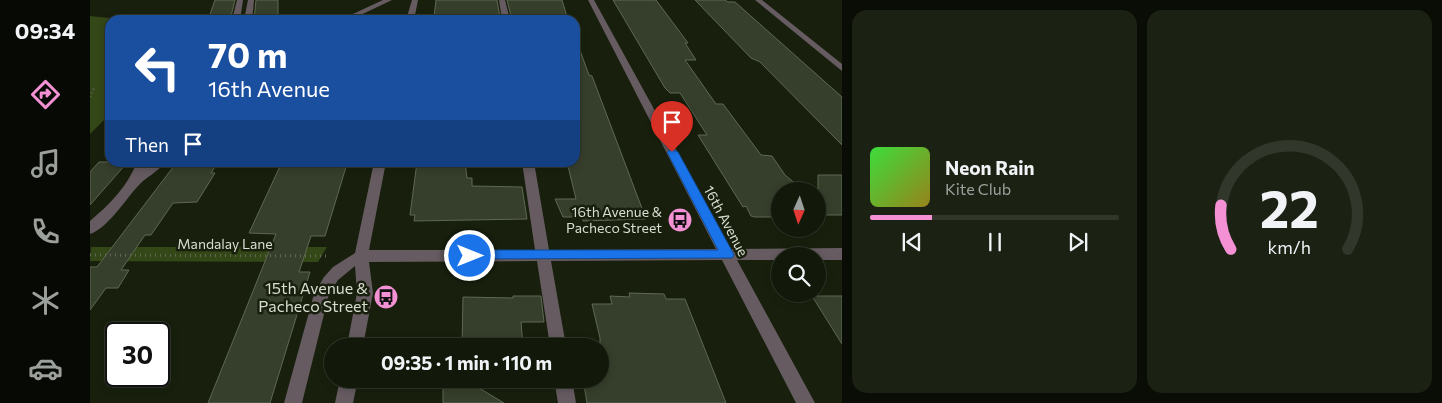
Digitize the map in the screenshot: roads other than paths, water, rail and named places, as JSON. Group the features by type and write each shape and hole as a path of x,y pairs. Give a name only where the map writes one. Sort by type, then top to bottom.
{"street":[{"path":"237,15 240,0"},
{"path":"249,15 252,0"},
{"path":"355,15 389,0"},
{"path":"411,15 415,0"},
{"path":"502,0 505,15"},
{"name":"16th Avenue","path":"591,0 806,403"},
{"path":"758,0 842,68"},
{"path":"135,182 141,167"},
{"path":"90,229 109,212 135,182 154,167"},
{"path":"357,338 365,293 361,256 379,167"},
{"path":"529,167 557,338"},
{"path":"293,403 322,294 328,281 336,271 348,262 361,256 842,254"},
{"path":"344,403 347,388"},
{"path":"564,388 567,403"}],"place":[{"name":"16th Avenue & Pacheco Street","path":"680,220"},
{"name":"15th Avenue & Pacheco Street","path":"386,297"}]}
